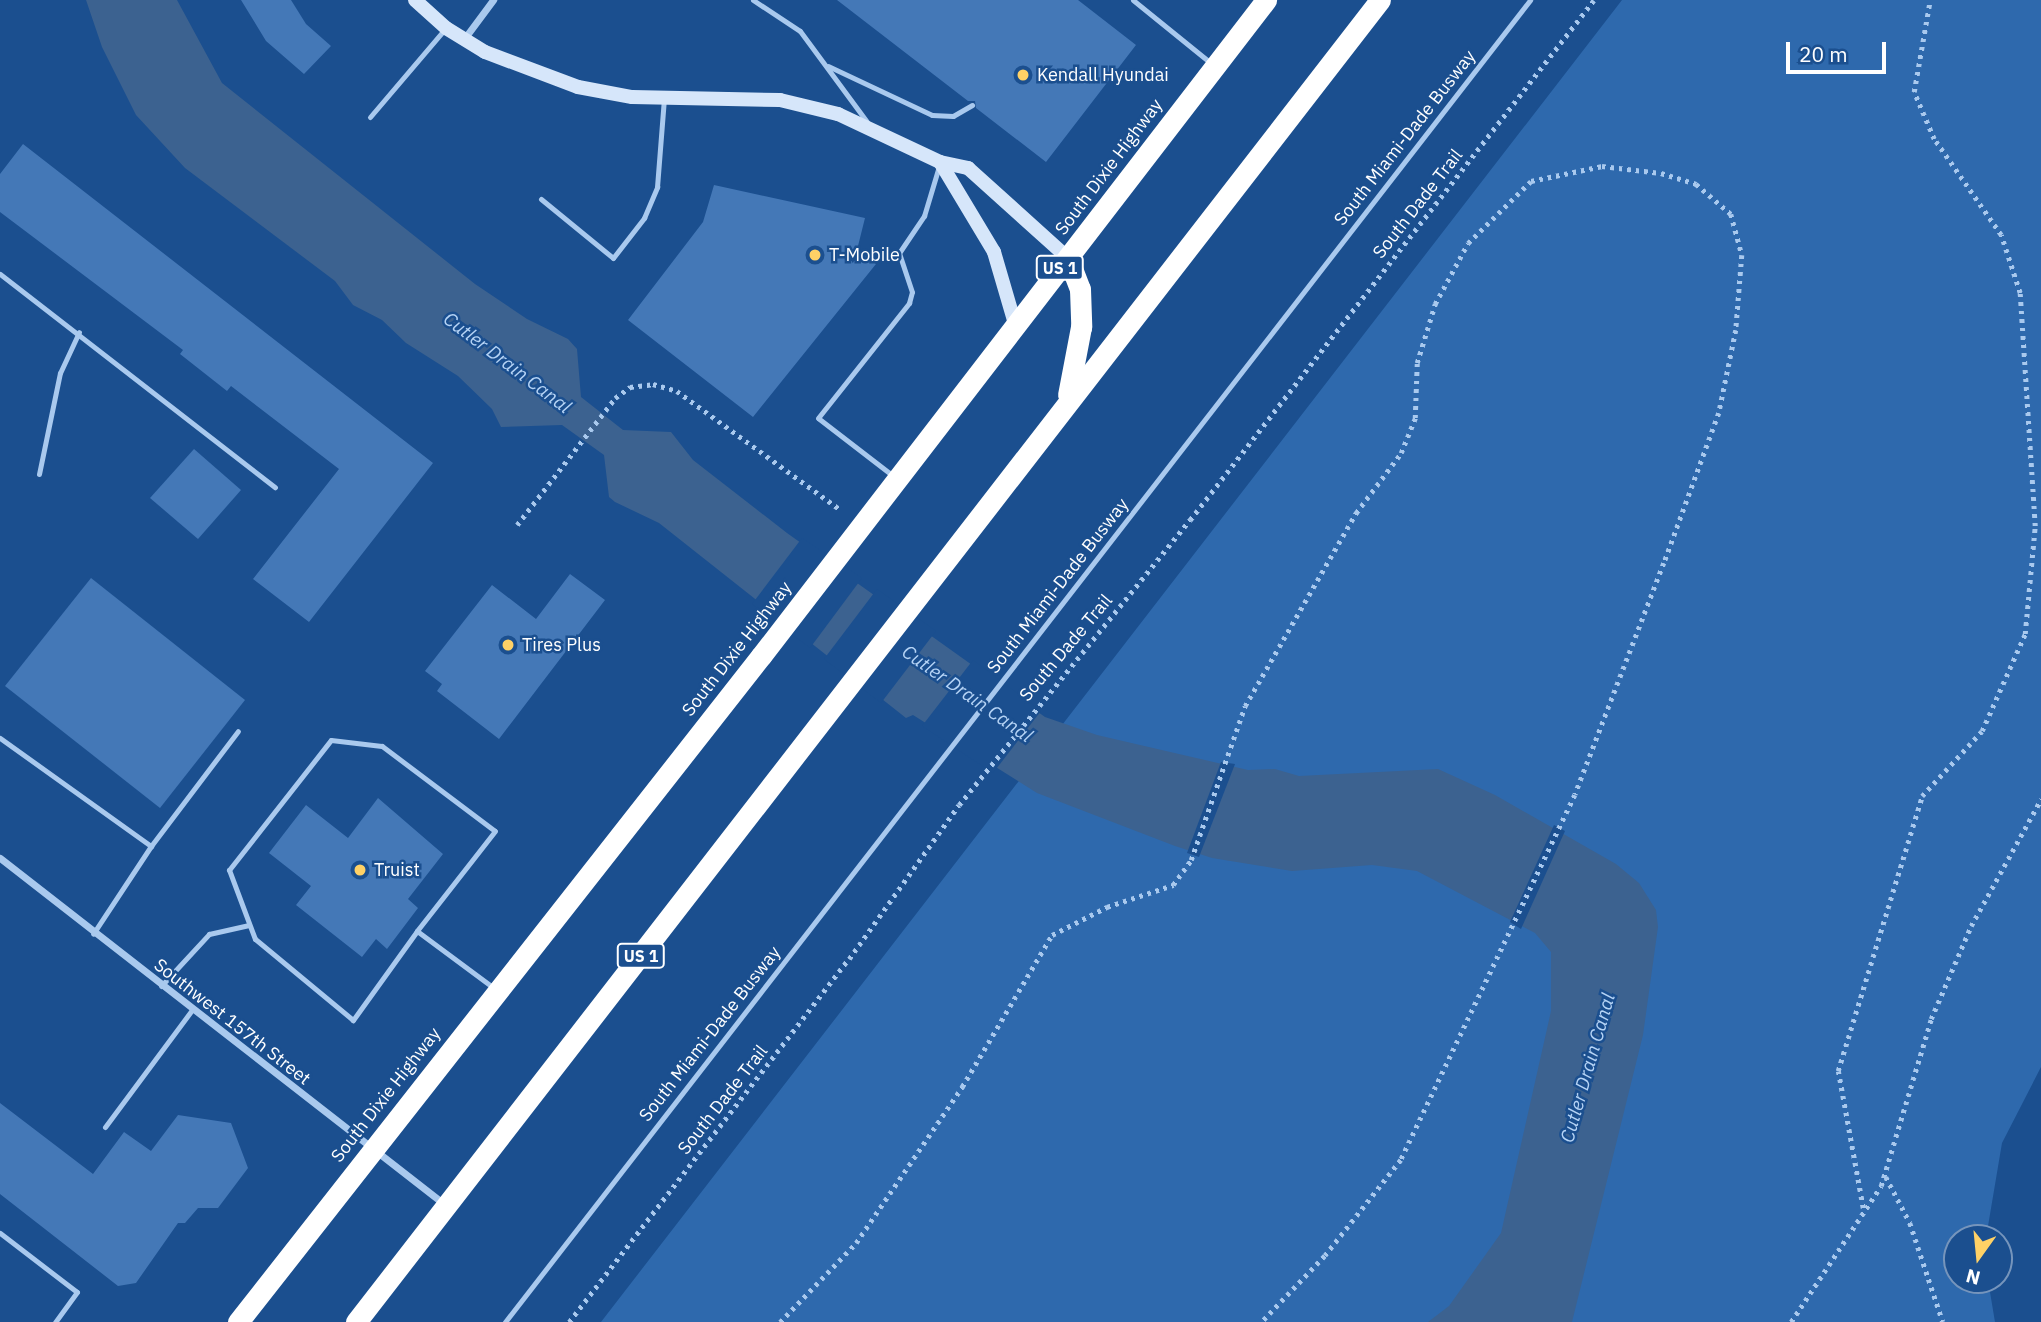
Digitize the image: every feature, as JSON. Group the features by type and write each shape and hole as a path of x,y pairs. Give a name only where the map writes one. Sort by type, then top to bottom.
{"highway":[{"name":"South Dixie Highway","path":"238,1322 761,656 1266,0"},
{"name":"US 1","path":"356,1322 1380,0"},
{"path":"1066,404 1081,327 1080,289 1068,258"}],"street":[{"path":"415,0 446,28 464,39 504,62 550,79 604,93 664,98 779,100 871,128 940,162 968,168 985,180 1068,258"},
{"path":"464,39 493,0"},
{"path":"940,162 994,252 1016,327"},
{"name":"Southwest 157th Street","path":"0,858 338,1125 373,1148 447,1206"}],"lane":[{"path":"753,0 800,31 871,128"},
{"path":"1133,0 1215,66"},
{"name":"South Miami-Dade Busway","path":"505,1322 1530,0"},
{"path":"370,117 446,28"},
{"path":"825,65 932,115 953,116 972,105"},
{"path":"541,199 613,258 644,218 657,187 664,98"},
{"path":"898,479 818,418 909,303 912,292 898,253 924,216 940,162"},
{"path":"0,274 79,332 275,487"},
{"path":"39,474 60,373 79,332"},
{"path":"93,934 151,846 238,731"},
{"path":"0,738 151,846"},
{"path":"331,740 382,746 495,831 416,931 353,1020 255,939 229,870 331,740"},
{"path":"161,986 209,934 249,925"},
{"path":"416,931 497,991"},
{"path":"106,1127 192,1010"},
{"path":"0,1233 77,1292 55,1322"}],"path":[{"name":"South Dade Trail","path":"569,1322 849,959 971,789 1054,682 1190,520 1594,0"},
{"path":"1863,1208 1838,1071 1922,796 1982,731 2025,634 2035,526 2020,293 2001,235 1934,139 1914,92 1930,0"},
{"path":"779,1322 856,1243 962,1087 1052,935 1107,907 1173,885 1191,860 1233,749 1245,706 1356,513 1401,453 1415,418 1417,363 1435,304 1468,243 1531,181 1602,166 1661,173 1696,184 1731,214 1742,255 1736,330 1719,413 1575,794 1503,953 1401,1160 1325,1256 1262,1322"},
{"path":"517,525 603,415 630,387 653,384 677,391 858,530"},
{"path":"1791,1322 1885,1177 1931,1019 1971,926 2041,799"},
{"path":"1885,1177 1910,1223 1942,1322"}],"shaded area":[{"path":"1622,0 2041,0 2041,1067 2002,1143 1988,1224 1943,1224 1943,1294 1990,1294 1995,1322 601,1322"}],"water":[{"name":"Cutler Drain Canal","path":"86,0 177,0 222,83 475,284 527,319 568,339 577,349 581,397 623,430 671,432 693,460 787,533 1045,717 1097,735 1248,770 1275,769 1299,776 1438,769 1495,795 1616,864 1639,883 1656,910 1658,927 1643,1035 1572,1322 1428,1322 1449,1306 1501,1233 1551,1011 1551,952 1535,933 1417,871 1372,865 1292,871 1212,858 1175,846 1037,793 913,715 906,718 659,523 609,497 604,455 562,425 501,427 492,409 458,376 406,343 382,320 353,305 335,281 185,168 136,115 102,47"}],"pier":[{"path":"802,538 862,578 810,648 752,604"},
{"path":"877,589 936,631 881,703 824,659"},
{"path":"973,660 1041,711 993,773 922,726"},
{"path":"1221,762 1235,764 1199,857 1187,853"},
{"path":"1554,825 1565,831 1521,929 1510,922"}],"building":[{"path":"241,0 291,0 306,24 331,46 304,74 266,41"},
{"name":"Kendall Hyundai","path":"837,0 1078,0 1136,45 1046,162 976,108 975,101 968,101"},
{"path":"23,144 433,463 309,622 253,579 339,469 231,386 227,391 180,354 183,350 0,212 0,174"},
{"path":"714,185 865,218 857,250 876,264 753,417 628,320 703,222"},
{"path":"194,449 241,490 198,539 150,498"},
{"name":"Tires Plus","path":"570,574 605,600 499,739 437,691 442,684 425,671 492,585 536,619"},
{"path":"91,578 245,700 160,808 5,686"},
{"name":"Truist","path":"378,798 443,854 408,899 418,908 387,949 376,939 362,957 296,905 311,886 269,853 306,805 348,838"},
{"path":"0,1103 93,1174 124,1132 151,1151 178,1115 231,1123 248,1168 218,1208 198,1208 185,1223 178,1223 136,1283 118,1286 0,1194"}],"place":[{"name":"Kendall Hyundai","path":"1023,75"},
{"name":"T-Mobile","path":"815,255"},
{"name":"Tires Plus","path":"508,645"},
{"name":"Truist","path":"360,870"}]}
